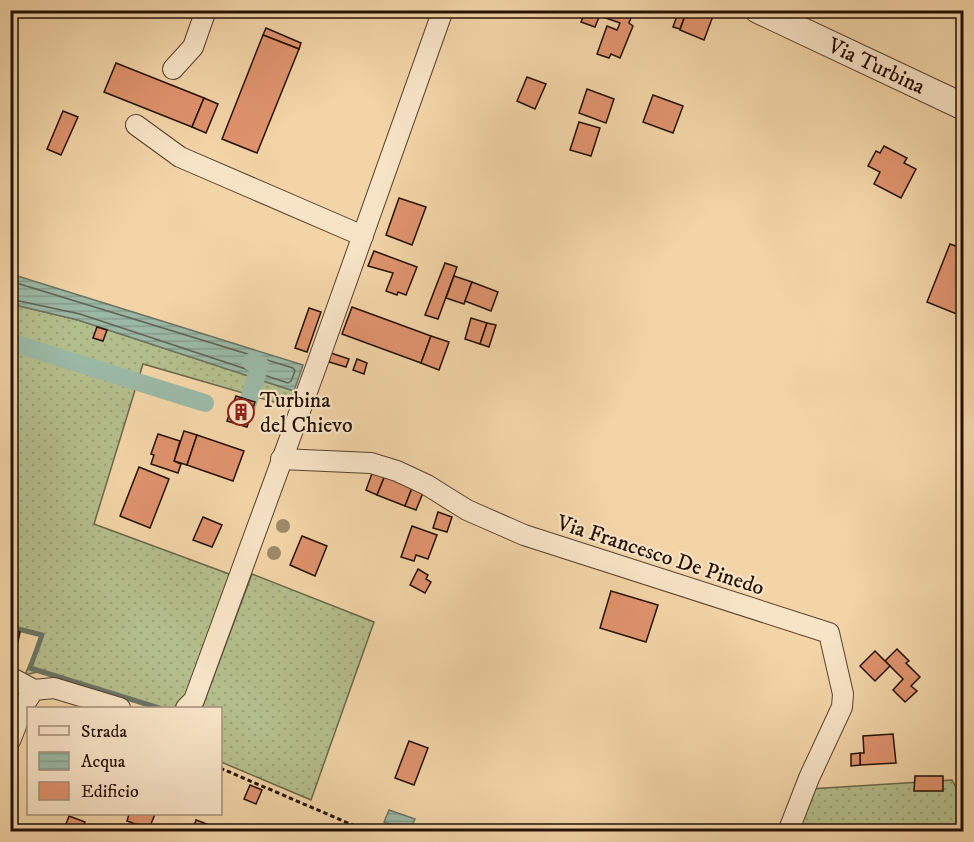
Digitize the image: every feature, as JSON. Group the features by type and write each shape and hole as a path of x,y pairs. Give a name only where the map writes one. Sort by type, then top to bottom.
{"street":[{"path":"173,69 193,47 206,10"},
{"path":"187,707 194,700 443,10"},
{"name":"Via Turbina","path":"758,10 963,106"},
{"path":"136,125 180,157 363,236"},
{"name":"Via Francesco De Pinedo","path":"281,459 372,463 397,471 427,485 467,510 524,535 829,633 843,694 843,707 809,777 788,831"},
{"path":"10,677 34,690 54,688 117,707"},
{"path":"10,741 25,703 34,690"}],"path":[{"path":"222,769 369,831"}],"green space":[{"path":"11,304 78,320 294,391 288,406 143,364 94,524 232,575 185,698 175,707 153,707 37,672 25,675 42,635 11,628"},
{"path":"252,574 374,622 311,800 222,762 222,707 202,707"},
{"path":"952,780 963,800 963,831 793,832 810,789"}],"water":[{"path":"11,274 303,365 294,391 78,320 11,304"},
{"path":"389,810 415,819 410,831 384,822"}],"building":[{"path":"586,10 602,10 595,27 581,22"},
{"path":"602,10 634,10 629,23 633,26 620,58 611,54 609,58 597,54 607,26 617,30 620,23 600,16"},
{"path":"679,10 687,10 680,29 673,27"},
{"path":"687,10 699,10 713,16 704,40 680,30"},
{"path":"266,28 301,43 299,49 263,35"},
{"path":"263,35 299,49 257,153 222,139"},
{"path":"116,63 204,98 192,127 104,92"},
{"path":"527,77 546,84 535,109 517,101"},
{"path":"587,89 614,99 606,123 579,113"},
{"path":"653,95 683,106 673,133 643,122"},
{"path":"204,98 218,104 206,133 192,127"},
{"path":"63,111 78,117 61,155 47,149"},
{"path":"579,122 600,128 591,156 570,150"},
{"path":"884,146 907,158 904,163 916,169 901,198 874,184 880,172 868,166 876,151 880,153"},
{"path":"399,198 426,207 412,245 386,235"},
{"path":"950,244 964,249 964,317 927,302"},
{"path":"374,251 417,267 406,295 386,291 393,273 368,266"},
{"path":"445,263 457,267 438,319 425,315"},
{"path":"454,276 472,282 464,304 446,298"},
{"path":"472,282 498,292 491,311 465,301"},
{"path":"352,307 431,336 421,363 342,334"},
{"path":"309,308 321,312 307,352 295,348"},
{"path":"471,318 487,323 480,344 465,339"},
{"path":"487,323 496,325 489,347 480,344"},
{"path":"97,327 107,330 103,341 93,338"},
{"path":"431,336 449,342 439,370 421,363"},
{"path":"331,353 349,359 346,367 329,362"},
{"path":"357,359 367,363 364,374 353,370"},
{"name":"Turbina del Chievo","path":"236,396 255,402 247,427 227,421"},
{"path":"184,431 197,435 187,465 174,461"},
{"path":"158,434 180,441 174,461 181,464 178,473 151,464 154,455 151,454"},
{"path":"197,435 244,451 233,481 187,465"},
{"path":"139,467 169,479 150,528 120,516"},
{"path":"374,468 386,473 377,495 366,490"},
{"path":"386,473 414,483 405,506 377,495"},
{"path":"414,483 425,488 416,510 405,506"},
{"path":"438,512 452,517 447,532 433,528"},
{"path":"203,517 222,525 212,547 193,540"},
{"path":"412,526 437,535 428,559 416,555 414,561 401,557"},
{"path":"302,536 327,546 315,576 290,565"},
{"path":"418,569 428,575 426,579 431,582 425,593 410,585"},
{"path":"611,591 658,605 646,642 600,628"},
{"path":"10,630 20,632 15,655 10,654"},
{"path":"897,649 909,661 906,663 920,677 911,686 917,691 905,702 893,690 903,679 885,661"},
{"path":"875,651 890,666 875,681 860,666"},
{"path":"893,734 896,763 860,765 860,753 864,753 863,736"},
{"path":"409,741 428,748 414,785 395,778"},
{"path":"860,753 860,765 851,766 851,754"},
{"path":"915,776 943,776 943,791 914,791"},
{"path":"250,785 262,790 256,804 244,799"},
{"path":"129,815 155,815 149,829 127,821"},
{"path":"69,816 85,822 82,830 86,832 63,832"},
{"path":"196,820 228,832 192,832"}],"waterway":[{"path":"10,342 205,403"},
{"path":"244,415 260,365 251,362"},
{"path":"10,627 42,635 30,668 156,707"}],"place":[{"name":"Turbina del Chievo","path":"241,412"}]}
